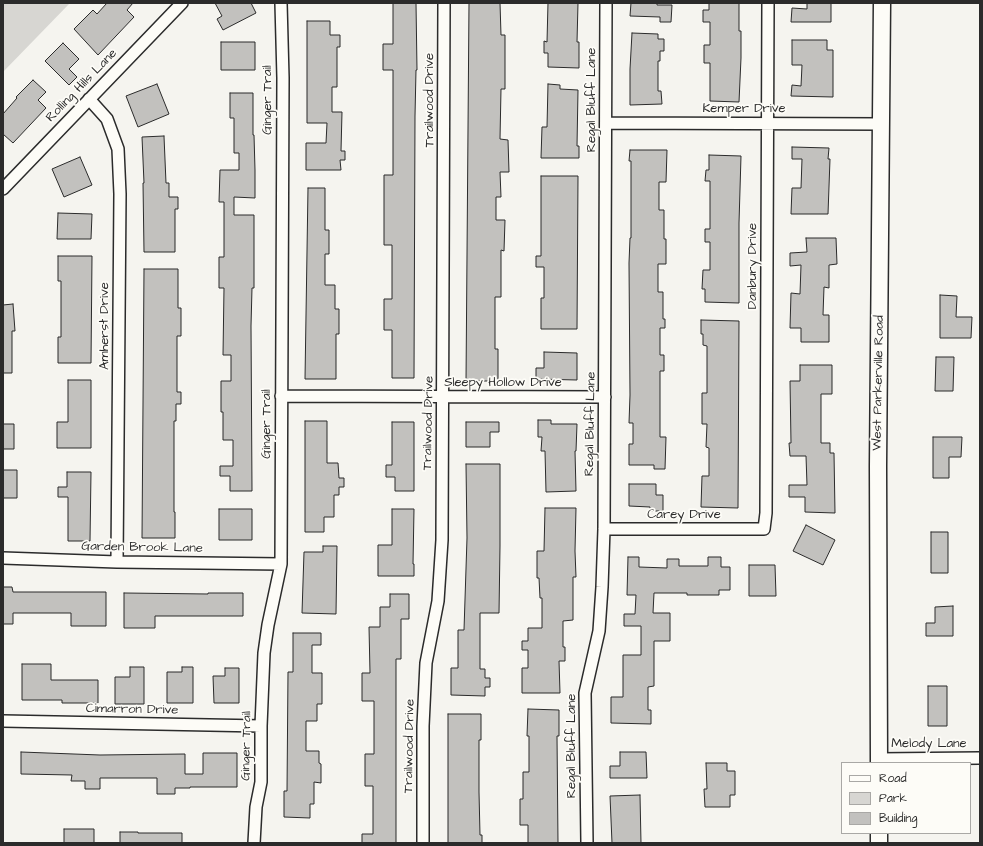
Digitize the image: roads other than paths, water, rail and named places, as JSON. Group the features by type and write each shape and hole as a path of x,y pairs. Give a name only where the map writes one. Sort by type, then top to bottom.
{"main road":[{"name":"West Parkerville Road","path":"879,761 878,466 882,3"}],"street":[{"name":"Rolling Hills Lane","path":"3,189 182,3"},
{"name":"Ginger Trail","path":"254,843 256,807 261,782 261,726 265,649 268,625 280,564 283,78 281,3"},
{"name":"Trailwood Drive","path":"422,843 423,726 426,663 438,601 442,540 444,3"},
{"name":"Regal Bluff Lane","path":"587,843 585,693 598,631 602,587 604,529 606,3"},
{"name":"Danbury Drive","path":"764,529 766,513 768,3"},
{"name":"Amherst Drive","path":"89,99 107,119 118,149 120,194 117,562"},
{"name":"Kemper Drive","path":"606,123 881,124"},
{"name":"Sleepy Hollow Drive","path":"281,396 605,397"},
{"name":"Carey Drive","path":"604,529 764,529"},
{"name":"Garden Brook Lane","path":"3,558 117,562 280,564"},
{"name":"Cimarron Drive","path":"3,721 261,726"},
{"name":"Melody Lane","path":"879,761 980,758"}]}
